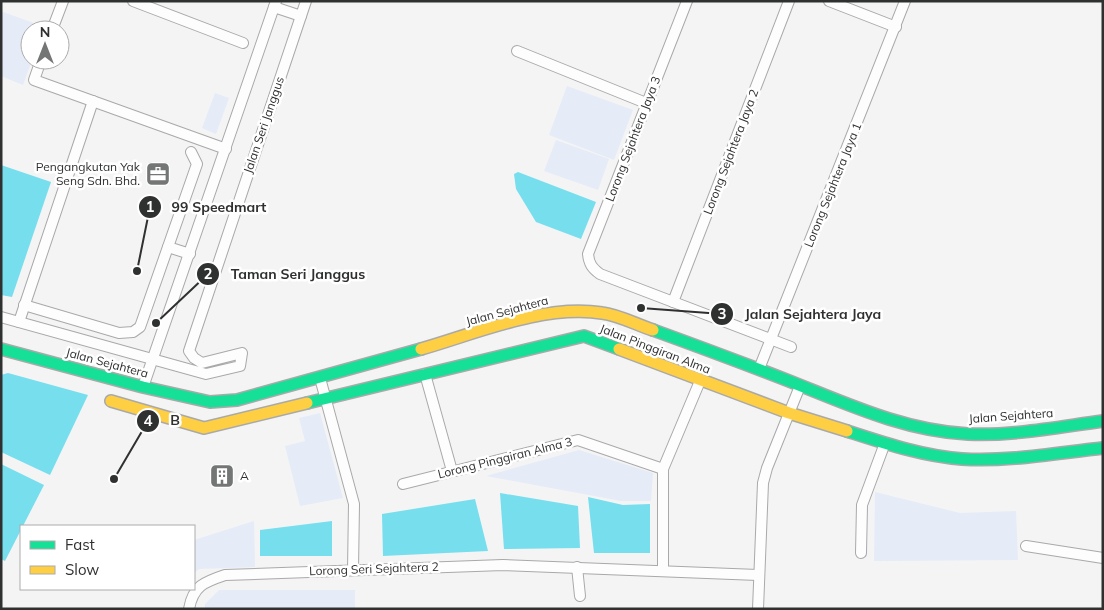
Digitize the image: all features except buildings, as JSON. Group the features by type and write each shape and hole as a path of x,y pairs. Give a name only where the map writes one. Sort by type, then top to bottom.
{"main road":[{"name":"Jalan Sejahtera","path":"1,349 143,387 210,402 237,400 320,378 526,318 552,312 580,310 605,313 888,418 938,431 968,434 1000,433 1103,421"},
{"name":"Jalan Pinggiran Alma","path":"111,401 117,401 204,428 584,336 789,413 933,456 963,459 1034,456 1103,448"}],"street":[{"path":"56,20 63,1"},
{"path":"133,1 243,43"},
{"name":"Jalan Seri Janggus","path":"154,360 206,374 240,366 242,353 202,363 194,358 189,351 306,1"},
{"name":"Lorong Sejahtera Jaya 3","path":"673,302 600,274 592,268 588,254 686,1"},
{"name":"Lorong Sejahtera Jaya 2","path":"673,302 789,1"},
{"path":"829,1 896,27"},
{"name":"Lorong Sejahtera Jaya 1","path":"760,369 906,1"},
{"path":"143,387 154,360 275,4 301,16"},
{"path":"517,51 646,103"},
{"path":"38,70 34,80 226,149"},
{"path":"19,322 93,101"},
{"path":"24,305 119,333 133,332 140,326 197,164 191,152"},
{"path":"168,247 190,254"},
{"path":"673,302 791,347"},
{"path":"1,317 154,360"},
{"path":"425,374 452,471"},
{"path":"320,378 354,504 353,570"},
{"path":"662,571 662,469 700,381"},
{"path":"758,609 763,483 766,468 800,386"},
{"name":"Lorong Pinggiran Alma 3","path":"403,484 578,440 662,469"},
{"path":"861,553 862,505 885,443"},
{"path":"1026,546 1103,558"},
{"name":"Lorong Seri Sejahtera 2","path":"189,609 191,596 200,586 225,575 503,565 758,574"},
{"path":"577,567 580,596"}],"shaded area":[{"path":"3,12 25,20 20,20 20,70 28,70 23,85 1,76 1,18"},
{"path":"567,86 633,110 614,160 549,135"},
{"path":"215,93 229,98 216,134 202,128"},
{"path":"556,140 609,159 598,190 544,171"},
{"path":"320,413 343,498 300,506 285,446 305,441 299,418"},
{"path":"579,450 653,473 651,501 621,501 486,476"},
{"path":"875,492 960,513 1016,511 1018,560 874,561"},
{"path":"254,521 255,567 199,569 195,572 195,540"},
{"path":"219,590 355,590 355,609 205,609 205,604"}],"water":[{"path":"1,165 51,182 12,297 1,295"},
{"path":"518,172 596,202 581,239 536,222 516,189 514,174"},
{"path":"8,373 88,395 50,475 1,452 1,375"},
{"path":"1,464 44,485 23,525 20,525 20,532 5,561 1,559"},
{"path":"500,493 578,506 580,548 504,549"},
{"path":"588,497 623,505 650,504 650,553 594,553"},
{"path":"475,499 488,551 383,556 382,514"},
{"path":"332,521 332,556 260,556 260,530"}],"traffic: fast":[{"path":"653,330 851,406 897,421 944,432 1002,434 1103,421"},
{"path":"307,403 584,336 619,349"},
{"path":"1,349 143,387 210,402 237,400 421,349"},
{"path":"847,431 918,452 962,459 1015,458 1103,448"}],"traffic: slow":[{"path":"421,349 487,328 534,316 580,311 608,314 653,330"},
{"path":"619,349 789,413 847,431"},
{"path":"111,401 204,428 307,403"}],"place":[{"name":"Pengangkutan Yak Seng Sdn. Bhd.","path":"158,174"},
{"name":"99 Speedmart","path":"137,271"},
{"name":"Jalan Sejahtera Jaya","path":"641,308"},
{"name":"Taman Seri Janggus","path":"156,323"},
{"name":"A","path":"222,476"},
{"name":"B","path":"114,479"}]}
